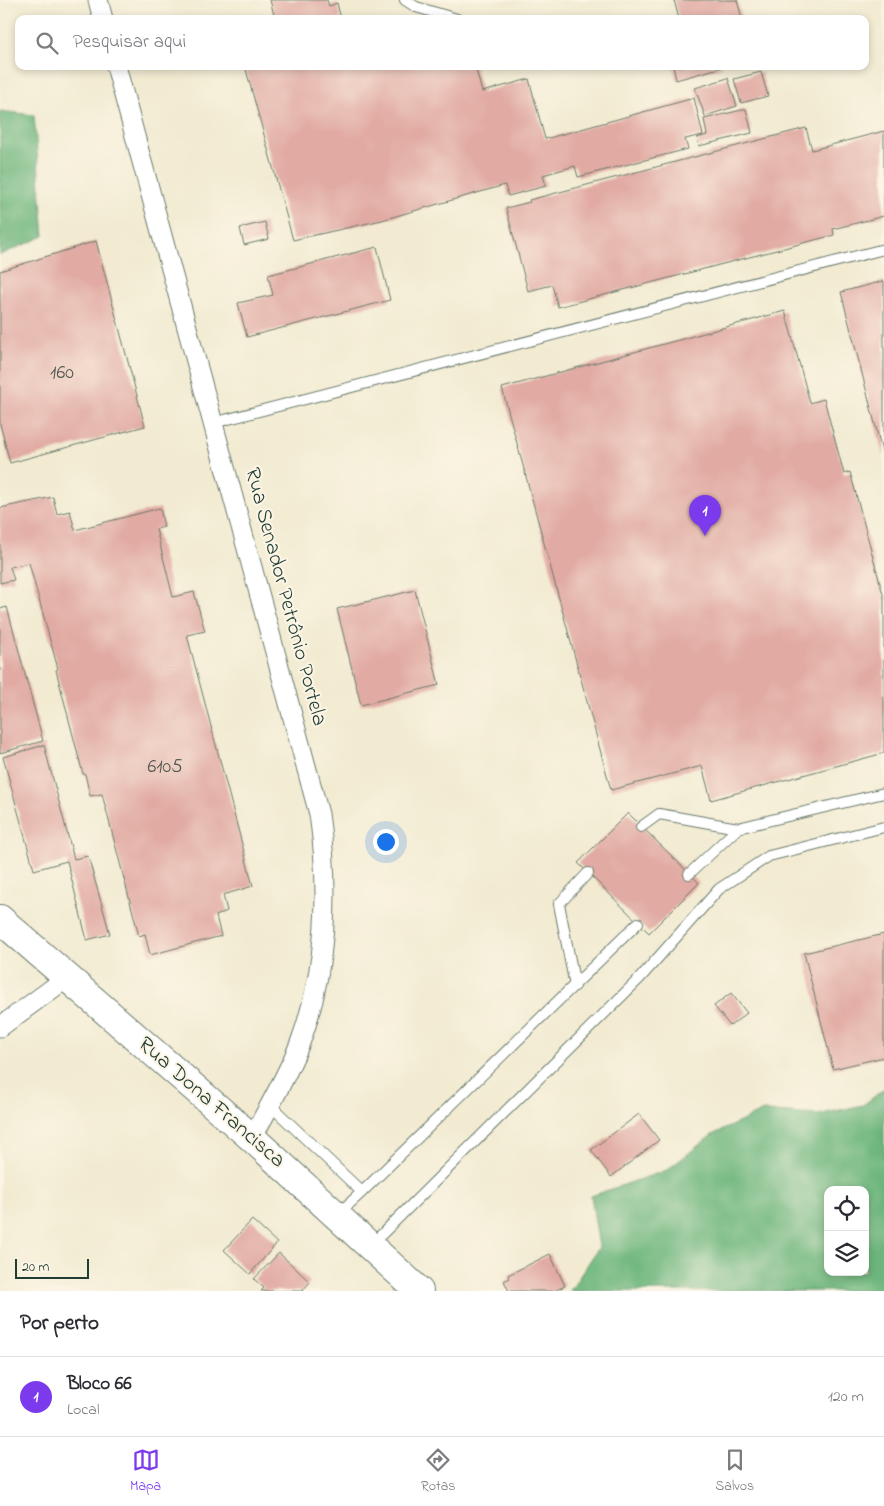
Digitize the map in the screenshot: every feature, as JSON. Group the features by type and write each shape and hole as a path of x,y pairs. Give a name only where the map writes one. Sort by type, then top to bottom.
{"main road":[{"name":"Rua Dona Francisca","path":"0,919 252,1138 419,1291"}],"street":[{"path":"98,0 102,15"},
{"name":"Rua Senador Petrônio Portela","path":"117,70 319,814 324,852 326,894 319,969 300,1042 252,1138"},
{"path":"0,1027 68,977"}],"lane":[{"path":"405,0 416,7 443,15"},
{"path":"213,423 884,249"},
{"path":"642,827 659,814 738,828 884,793"},
{"path":"370,1246 640,978 719,889 769,856 884,827"},
{"path":"689,874 738,828"},
{"path":"575,986 559,904 588,873"},
{"path":"336,1215 575,986 638,922"},
{"path":"270,1105 362,1192"}],"green space":[{"path":"0,111 34,115 44,236 0,255"},
{"path":"884,1089 884,1291 570,1291 599,1247 591,1196 667,1170 712,1135 763,1111 817,1115 863,1105"}],"building":[{"path":"270,0 327,0 329,6 337,3 340,15 274,15"},
{"path":"674,0 737,0 741,15 678,15"},
{"path":"246,70 476,70 482,92 529,79 545,139 694,98 703,135 685,139 688,149 578,177 575,166 543,175 546,186 508,196 505,185 382,220 293,240"},
{"path":"674,70 712,70 676,80"},
{"path":"761,72 768,96 741,103 734,79"},
{"path":"728,78 737,106 705,116 695,88"},
{"path":"746,109 752,133 699,146 697,138 707,135 704,119"},
{"path":"806,128 812,150 884,131 884,216 833,229 834,235 558,307 552,285 528,291 506,208 530,202 529,200"},
{"path":"265,222 269,239 244,245 240,228"},
{"path":"96,241 145,426 10,463 0,424 0,271"},
{"path":"377,247 390,300 247,337 238,303 273,295 268,275"},
{"path":"884,281 884,455 883,455 841,292"},
{"path":"785,311 810,403 824,399 844,474 850,472 884,598 884,753 711,800 702,766 611,790 502,388"},
{"path":"53,497 57,514 70,511 75,530 160,508 164,527 156,529 173,597 194,592 205,631 187,635 253,886 223,895 227,911 216,916 221,936 150,955 145,934 139,936 102,794 90,796 85,774 83,774 56,670 58,669 29,563 10,567 14,580 0,583 0,508"},
{"path":"415,590 439,685 361,705 337,609"},
{"path":"7,607 43,741 0,753 0,609"},
{"path":"44,745 74,859 88,856 110,934 87,940 67,861 34,870 3,757"},
{"path":"628,813 699,883 649,933 578,863"},
{"path":"884,934 884,1057 833,1069 804,953"},
{"path":"731,993 747,1013 730,1026 714,1006"},
{"path":"639,1114 659,1140 611,1177 591,1150"},
{"path":"252,1220 277,1243 250,1274 224,1250"},
{"path":"279,1253 310,1282 302,1291 261,1291 264,1288 254,1279"},
{"path":"550,1254 565,1286 554,1291 509,1291 504,1281 510,1278 508,1275"}],"place":[{"name":"Bloco 66","path":"705,536"}]}
